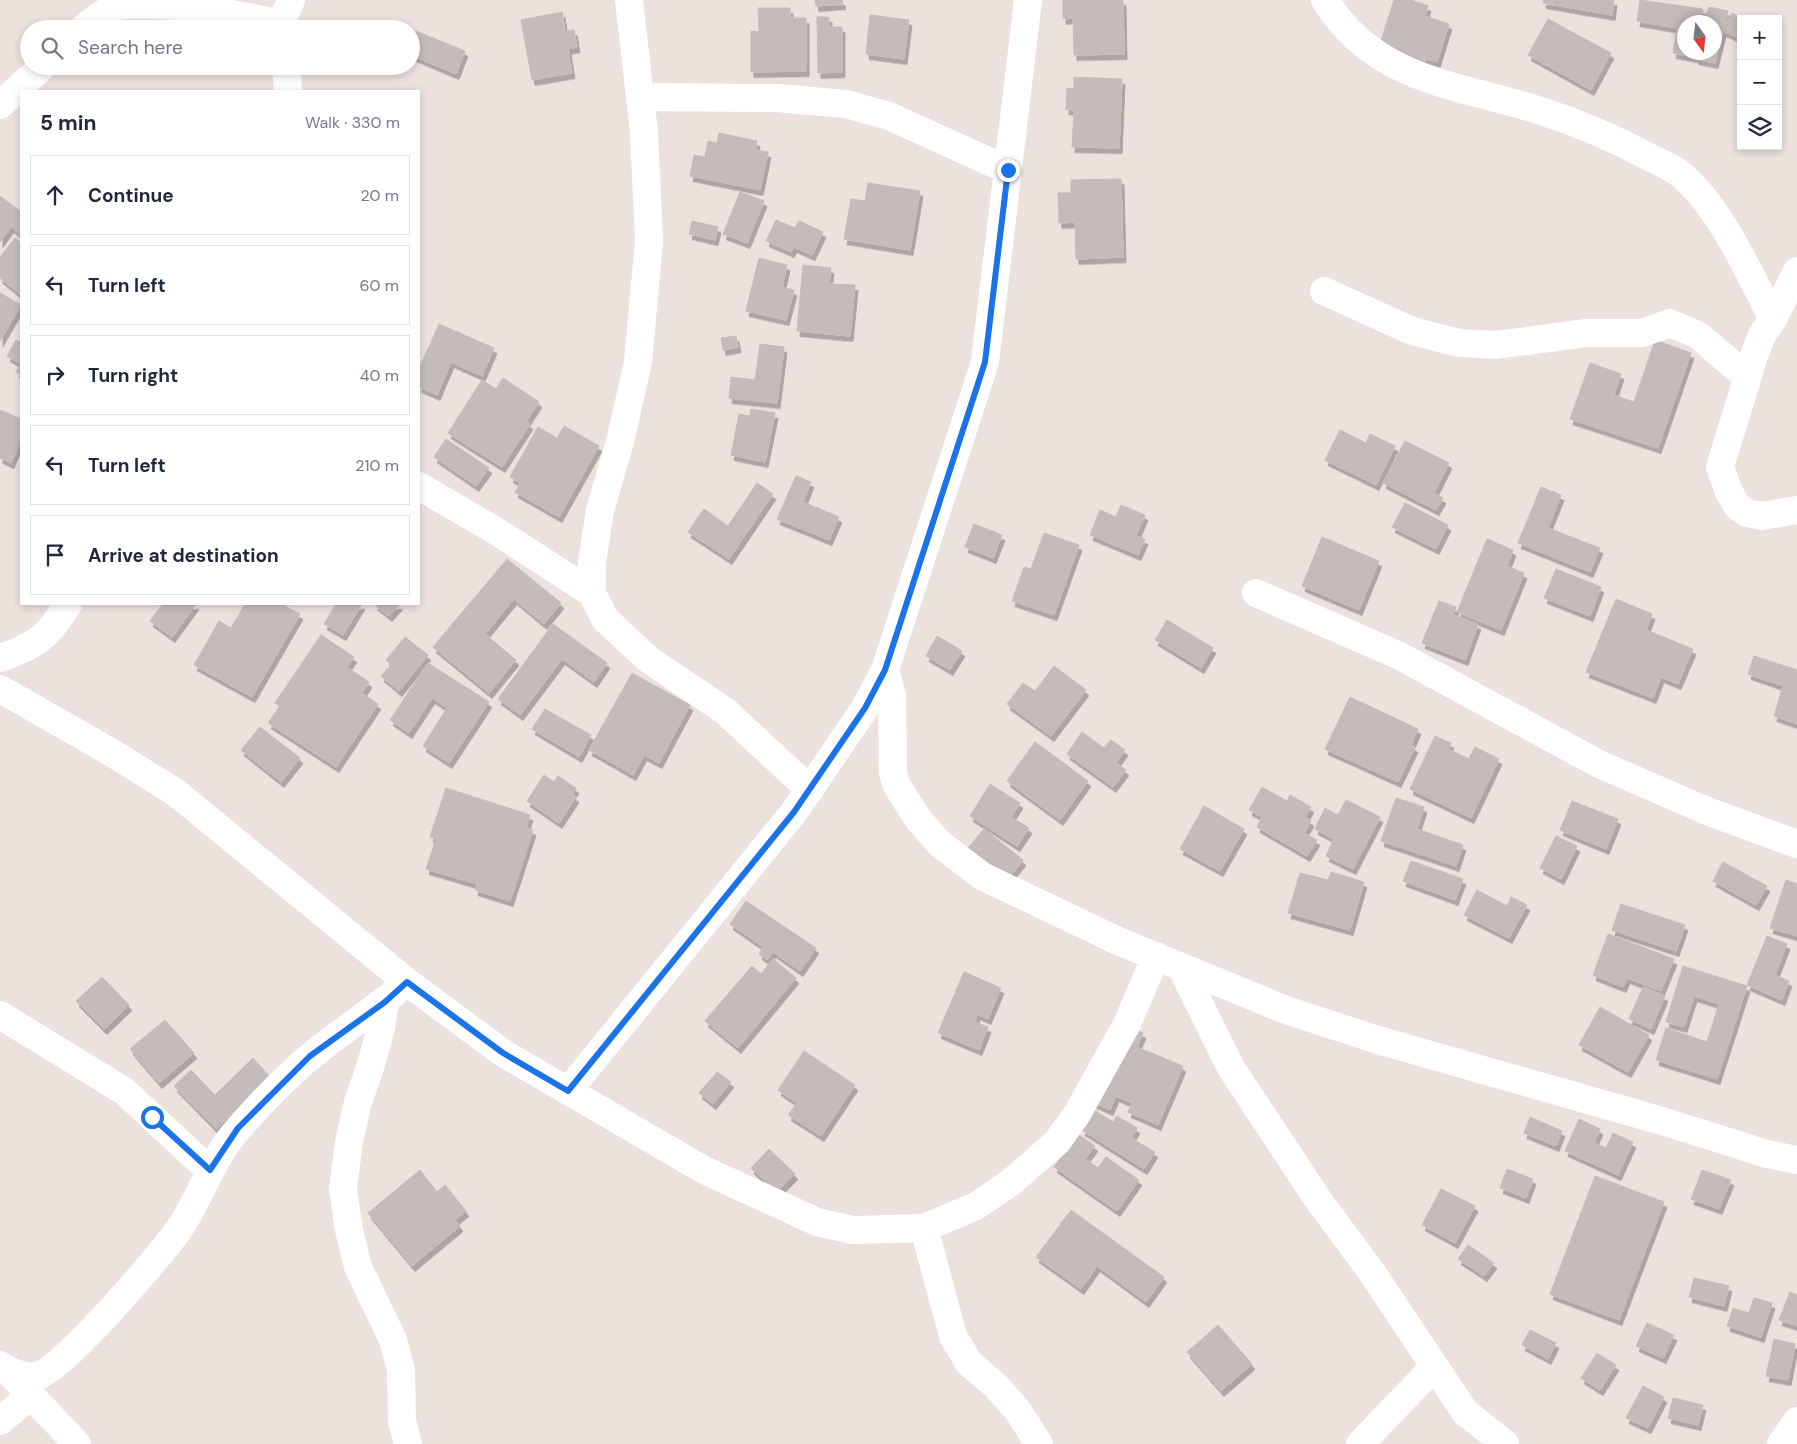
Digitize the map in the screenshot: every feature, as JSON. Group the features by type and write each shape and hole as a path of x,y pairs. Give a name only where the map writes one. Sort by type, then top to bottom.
{"street":[{"path":"628,0 644,132 649,241 638,362 620,442 600,510 592,563 592,593 606,619 648,658 725,711 810,790"},
{"path":"568,1091 794,812 865,708 885,670 985,362 1028,0"},
{"path":"1325,0 1335,16 1358,41 1392,65 1462,91 1537,110 1584,127 1612,138 1679,173 1702,197 1725,230 1773,320"},
{"path":"93,20 118,6 155,1 230,12 284,17"},
{"path":"0,105 33,75"},
{"path":"287,75 288,90"},
{"path":"640,96 777,98 846,104 889,116 1008,170"},
{"path":"1797,271 1773,320 1762,335 1747,377 1720,467 1729,492 1737,506 1747,513 1762,516 1797,510"},
{"path":"1324,291 1412,331 1459,343 1496,345 1586,333 1642,334 1670,323 1698,335 1747,377"},
{"path":"420,487 496,531 592,593"},
{"path":"1256,593 1400,656 1599,764 1708,811 1797,844"},
{"path":"0,658 24,650 53,628 67,605"},
{"path":"885,670 892,696 894,780 918,818 940,844 982,876 1118,941 1286,1010 1378,1040 1662,1121 1767,1154 1797,1160"},
{"path":"0,689 114,754 175,792 407,982 503,1053 704,1170 817,1222 853,1230 924,1228 976,1206 1017,1178 1057,1142 1096,1082 1127,1024 1156,956"},
{"path":"1181,967 1231,1068 1319,1201 1371,1271 1465,1412 1505,1444"},
{"path":"2,1366 18,1375 38,1375 49,1370 73,1350 178,1231 210,1170 238,1128 310,1056 385,1002 407,982"},
{"path":"385,1002 381,1028 352,1126 343,1189 349,1230 358,1267 393,1340 401,1370 402,1421 408,1444"},
{"path":"0,1015 124,1091 210,1170"},
{"path":"924,1228 953,1336 969,1363 996,1386 1018,1411 1039,1444"},
{"path":"2,1366 77,1444"},
{"path":"1360,1444 1434,1367"},
{"path":"0,1422 31,1395"},
{"path":"1780,1444 1797,1421"}],"building":[{"path":"815,0 842,0 843,4 816,6"},
{"path":"1063,0 1123,0 1124,54 1074,55 1073,18 1063,19"},
{"path":"1394,0 1411,0 1428,6 1425,16 1449,24 1437,62 1426,59 1422,68 1377,53"},
{"path":"1543,0 1614,0 1612,15 1543,3"},
{"path":"1640,0 1703,9 1702,15 1677,15 1677,28 1637,21"},
{"path":"1709,7 1728,11 1722,35 1722,15 1706,15"},
{"path":"758,8 790,8 790,18 806,18 806,71 751,72 751,31 759,32"},
{"path":"562,12 565,31 574,30 577,47 568,49 572,73 532,80 521,20"},
{"path":"1732,13 1737,16 1737,37 1723,31"},
{"path":"870,15 909,20 904,59 866,54"},
{"path":"817,17 829,17 829,27 842,27 842,72 818,73"},
{"path":"1548,19 1611,53 1591,90 1528,55"},
{"path":"1677,28 1677,54 1673,53"},
{"path":"420,33 465,51 456,74 420,59"},
{"path":"1701,60 1716,60 1715,63"},
{"path":"1074,77 1122,79 1119,148 1072,147 1074,110 1066,109 1067,88 1074,89"},
{"path":"719,133 757,141 755,150 768,152 760,190 690,176 694,155 705,157 708,141 717,143"},
{"path":"1121,179 1123,257 1076,259 1075,222 1059,223 1058,193 1071,193 1071,180"},
{"path":"868,183 920,191 910,250 844,239 851,199 865,201"},
{"path":"740,192 764,201 747,243 723,234"},
{"path":"0,196 20,211 20,234 11,227 0,242"},
{"path":"776,220 795,228 799,221 823,232 812,255 794,247 791,252 766,241"},
{"path":"692,221 718,227 715,240 689,234"},
{"path":"15,238 20,242 20,294 0,278 0,257"},
{"path":"759,258 787,265 782,287 794,290 786,320 746,311"},
{"path":"803,265 831,268 829,284 855,285 850,336 797,331"},
{"path":"0,293 20,304 20,307 0,341"},
{"path":"439,324 494,348 482,376 451,362 437,395 420,387 420,367"},
{"path":"736,336 738,347 723,350 721,338"},
{"path":"16,340 20,342 20,363 7,356"},
{"path":"1655,340 1691,353 1658,448 1570,419 1590,363 1621,374 1614,395 1634,402"},
{"path":"760,344 784,347 777,403 729,398 731,377 755,380"},
{"path":"20,366 20,374 16,372"},
{"path":"503,378 539,402 526,422 530,424 502,467 448,433 482,380 496,389"},
{"path":"751,409 775,413 765,462 731,455 739,414 750,416"},
{"path":"0,410 20,419 20,441 11,463 0,458"},
{"path":"564,426 599,446 559,517 515,492 520,483 510,477 538,427 557,438"},
{"path":"1340,430 1366,443 1370,434 1395,446 1376,485 1325,460"},
{"path":"446,439 489,468 476,486 434,457"},
{"path":"1405,441 1449,463 1434,493 1443,498 1436,510 1383,483"},
{"path":"796,476 811,482 803,502 839,517 829,540 777,519"},
{"path":"757,483 773,494 729,559 688,532 704,509 728,526"},
{"path":"1541,487 1561,495 1548,528 1600,548 1590,572 1518,543"},
{"path":"1405,503 1448,525 1436,549 1392,527"},
{"path":"1121,505 1145,515 1136,536 1145,539 1138,555 1090,535 1100,510 1116,517"},
{"path":"974,524 1002,535 993,558 965,547"},
{"path":"1044,533 1079,545 1054,615 1012,601 1024,567 1031,569"},
{"path":"1322,537 1379,561 1359,610 1302,586"},
{"path":"1487,539 1513,550 1507,566 1524,573 1501,630 1457,612"},
{"path":"507,559 561,603 544,624 514,599 485,634 516,660 489,693 433,647"},
{"path":"1556,569 1601,587 1590,616 1544,598"},
{"path":"1616,599 1652,614 1646,630 1693,649 1678,684 1661,677 1653,698 1586,672"},
{"path":"1439,601 1456,607 1453,615 1478,624 1465,660 1422,643"},
{"path":"162,605 195,605 172,637 150,621"},
{"path":"244,605 283,605 300,614 252,697 194,665 219,621 231,628"},
{"path":"335,605 361,605 343,635 324,624"},
{"path":"375,605 399,605 389,616"},
{"path":"1167,620 1213,648 1201,668 1155,640"},
{"path":"553,624 607,663 594,682 562,659 520,715 498,699"},
{"path":"321,635 354,657 347,667 369,682 362,693 378,704 336,767 268,723 280,706 275,703"},
{"path":"937,636 962,651 950,670 926,656"},
{"path":"405,637 428,655 399,691 381,676 391,665 386,660"},
{"path":"1754,656 1797,670 1797,724 1774,716 1783,686 1748,674"},
{"path":"428,663 489,702 449,763 423,746 447,708 432,698 409,733 390,720"},
{"path":"1054,666 1086,690 1051,736 1007,704 1023,683 1035,691"},
{"path":"632,673 690,705 659,763 644,755 633,775 589,750"},
{"path":"1350,697 1418,729 1411,745 1415,747 1398,782 1325,749"},
{"path":"545,709 591,735 579,757 532,729"},
{"path":"260,727 300,758 281,782 241,750"},
{"path":"1082,732 1104,748 1111,740 1125,750 1116,763 1126,770 1113,787 1067,754"},
{"path":"1435,736 1451,743 1448,749 1469,759 1475,747 1499,759 1471,818 1410,789"},
{"path":"1035,742 1088,781 1060,820 1007,781"},
{"path":"544,775 554,782 558,776 576,788 572,794 576,797 559,823 527,801"},
{"path":"990,784 1020,803 1011,817 1029,828 1017,846 970,816"},
{"path":"1262,787 1287,801 1290,795 1311,807 1305,817 1311,821 1304,833 1317,840 1307,856 1257,827 1262,817 1249,810"},
{"path":"446,788 530,815 526,828 533,830 510,901 475,890 477,884 426,869 436,839 430,837"},
{"path":"1396,798 1424,807 1417,829 1463,845 1456,866 1381,841"},
{"path":"1346,800 1380,817 1353,869 1326,856 1334,839 1315,829 1325,808 1338,815"},
{"path":"1572,801 1618,819 1606,849 1560,830"},
{"path":"1204,806 1244,829 1220,871 1180,849"},
{"path":"984,829 1023,860 1007,880 968,848"},
{"path":"1556,836 1577,846 1561,879 1540,868"},
{"path":"1411,861 1463,879 1455,900 1403,881"},
{"path":"1723,862 1767,886 1756,905 1713,881"},
{"path":"1331,872 1364,882 1350,930 1288,913 1300,873 1328,880"},
{"path":"1786,880 1797,884 1797,936 1770,928"},
{"path":"1477,890 1507,906 1511,897 1527,905 1509,938 1464,915"},
{"path":"746,901 816,948 800,971 773,952 767,960 759,954 763,947 730,924"},
{"path":"1621,904 1685,925 1676,951 1612,930"},
{"path":"1608,934 1674,959 1661,991 1627,978 1623,987 1593,975"},
{"path":"1767,936 1787,944 1775,975 1789,981 1782,1000 1747,985"},
{"path":"773,959 796,978 738,1048 705,1021 752,966 761,974"},
{"path":"1683,966 1747,986 1717,1079 1656,1060 1666,1028 1707,1042 1719,1004 1694,996 1684,1027 1666,1022"},
{"path":"964,972 1001,988 988,1019 977,1014 975,1022 988,1027 979,1050 938,1033"},
{"path":"102,977 129,1005 104,1029 76,1001"},
{"path":"1643,987 1665,996 1651,1029 1629,1019"},
{"path":"1600,1007 1649,1035 1628,1072 1579,1045"},
{"path":"165,1020 194,1053 159,1083 130,1049"},
{"path":"1121,1023 1143,1033 1137,1047 1183,1066 1158,1125 1128,1112 1132,1103 1116,1096 1110,1110 1088,1100"},
{"path":"804,1051 855,1085 821,1136 788,1115 797,1103 778,1090"},
{"path":"253,1058 270,1077 216,1129 174,1086 191,1070 215,1095"},
{"path":"717,1072 731,1082 713,1104 699,1093"},
{"path":"1094,1110 1113,1122 1117,1116 1137,1128 1131,1138 1155,1152 1144,1169 1082,1130"},
{"path":"1530,1117 1562,1131 1556,1146 1524,1133"},
{"path":"1579,1119 1600,1129 1594,1143 1606,1148 1613,1133 1633,1142 1618,1175 1565,1151"},
{"path":"1078,1134 1095,1146 1085,1159 1098,1168 1106,1157 1139,1180 1117,1211 1054,1167"},
{"path":"769,1149 795,1174 776,1193 751,1168"},
{"path":"1507,1169 1533,1179 1526,1198 1500,1188"},
{"path":"420,1170 437,1192 445,1185 466,1211 455,1220 460,1226 412,1266 368,1213"},
{"path":"1702,1170 1731,1180 1719,1209 1691,1199"},
{"path":"1595,1176 1664,1202 1619,1320 1550,1294"},
{"path":"1441,1189 1475,1206 1455,1243 1422,1225"},
{"path":"1071,1210 1164,1277 1146,1302 1097,1266 1081,1289 1036,1257"},
{"path":"1468,1245 1494,1263 1484,1276 1458,1259"},
{"path":"1694,1278 1729,1286 1724,1306 1689,1297"},
{"path":"1790,1292 1797,1295 1797,1326 1779,1320"},
{"path":"1754,1298 1772,1303 1761,1337 1727,1326 1733,1308 1749,1313"},
{"path":"1647,1323 1674,1335 1663,1358 1636,1346"},
{"path":"1218,1325 1252,1364 1221,1391 1187,1352"},
{"path":"1530,1330 1556,1343 1548,1359 1522,1345"},
{"path":"1774,1339 1795,1344 1788,1380 1766,1376"},
{"path":"1597,1353 1616,1365 1600,1390 1581,1378"},
{"path":"1643,1386 1664,1397 1648,1428 1626,1418"},
{"path":"1673,1398 1703,1405 1698,1425 1668,1418"}],"route":[{"path":"152,1117 210,1170 238,1128 310,1056 385,1002 407,982 503,1053 568,1091 794,812 865,708 885,670 985,362 1008,170"}]}
